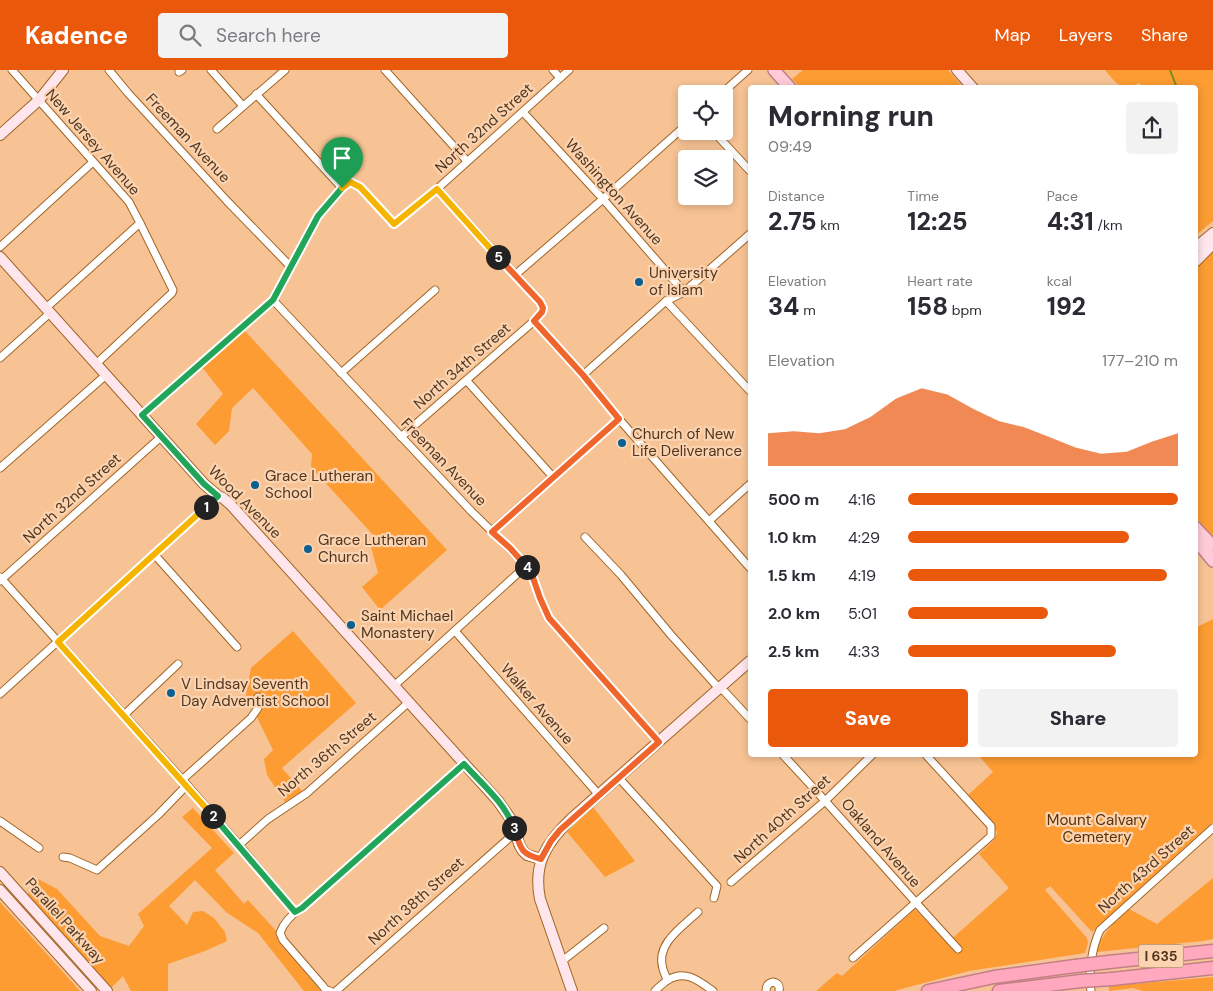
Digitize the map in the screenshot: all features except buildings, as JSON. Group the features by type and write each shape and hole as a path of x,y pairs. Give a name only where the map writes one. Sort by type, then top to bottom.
{"highway":[{"name":"I 635","path":"928,991 994,977 1210,950"},
{"name":"I 635","path":"999,991 1213,968"}],"main road":[{"path":"774,70 787,85"},
{"path":"1198,530 1213,546"},
{"path":"1198,543 1213,561"}],"street":[{"name":"New Jersey Avenue","path":"12,70 129,202 173,290 172,294 96,364"},
{"path":"0,134 39,100 63,70"},
{"name":"Freeman Avenue","path":"109,70 227,201 291,267"},
{"path":"211,70 242,106"},
{"path":"217,129 285,70"},
{"path":"385,70 467,161"},
{"path":"553,70 560,78"},
{"name":"North 32nd Street","path":"342,188 350,182 360,187 394,224 437,189 570,70"},
{"path":"731,85 748,70"},
{"path":"957,70 970,85"},
{"path":"142,415 273,300 318,216 342,188 256,94"},
{"name":"Washington Avenue","path":"523,112 603,199 684,292"},
{"path":"515,275 678,132"},
{"path":"721,140 748,169"},
{"path":"0,246 93,162"},
{"path":"437,189 540,302 543,308 542,312 534,321 748,566"},
{"path":"0,358 140,223"},
{"path":"1198,246 1213,233"},
{"path":"583,375 666,300 684,292 748,236"},
{"path":"1198,259 1213,244"},
{"name":"Wood Avenue","path":"0,256 204,484 232,505 504,809 510,818 523,851 527,855 541,859"},
{"path":"341,373 435,290"},
{"name":"Freeman Avenue","path":"273,300 471,511 526,566 531,572 549,618 659,742"},
{"path":"666,300 748,389"},
{"name":"North 34th Street","path":"401,437 534,321"},
{"path":"0,468 106,375"},
{"path":"743,384 748,380"},
{"path":"467,381 553,477"},
{"path":"492,532 619,419"},
{"name":"North 32nd Street","path":"1,579 162,436"},
{"path":"709,521 748,486"},
{"path":"0,694 218,496"},
{"path":"585,538 621,575 671,635 748,717"},
{"path":"154,554 237,647"},
{"path":"395,686 526,566"},
{"path":"1,579 185,782 295,912"},
{"name":"Walker Avenue","path":"455,631 599,795"},
{"path":"568,990 539,894 538,876 541,859 560,830 748,663"},
{"path":"124,715 178,664"},
{"path":"63,857 70,858 97,870 158,816 185,782 251,718 258,708 258,697"},
{"name":"North 36th Street","path":"239,845 268,819 307,793 409,702"},
{"name":"Oakland Avenue","path":"786,757 958,950"},
{"name":"North 40th Street","path":"732,882 826,800 870,757"},
{"path":"854,958 991,836 991,826 928,757"},
{"path":"330,991 326,990 283,940 280,933 282,929 295,912 302,908 464,764"},
{"path":"618,777 717,886 714,898"},
{"path":"0,822 39,848"},
{"name":"North 43rd Street","path":"1090,991 1092,953 1100,930 1213,828"},
{"name":"North 38th Street","path":"336,991 516,832"},
{"name":"Parallel Parkway","path":"2,879 107,991"},
{"name":"Parallel Parkway","path":"0,890 91,991"},
{"path":"667,980 662,968 661,958 664,947 698,912"},
{"path":"561,962 604,928"},
{"path":"655,991 667,980 676,976 695,978 713,991"},
{"path":"766,991 766,986 773,982 778,984 779,991"}],"green space":[{"path":"803,70 948,70 961,85 798,85 792,79"},
{"path":"1105,70 1213,70 1213,221 1198,234 1198,85 1142,85 1139,83 1135,85 1119,85"},
{"path":"1213,250 1213,540 1198,523 1198,265"},
{"path":"244,330 447,550 380,610 362,587 378,573 370,543 374,536 311,467 312,454 253,388 232,408 229,431 215,445 196,424 223,394 202,367"},
{"name":"Mount Calvary Cemetery","path":"1213,619 1213,822 1092,932 1050,886 1045,890 1087,938 1088,943 1085,953 969,971 894,991 816,991 837,973 842,976 915,909 947,943 1009,888 979,854 994,840 997,833 993,824 967,796 993,772 980,757 1198,757 1198,626"},
{"path":"293,631 356,703 282,768 302,791 285,802 267,775 264,759 273,750 246,695 251,668"},
{"path":"593,807 635,861 605,877 567,832"},
{"path":"193,808 234,853 215,870 244,904 248,900 277,932 278,941 321,991 304,991 258,933 226,912 195,880 169,906 187,925 193,912 203,911 214,918 225,932 227,941 168,964 168,991 131,991 123,976 111,988 27,895 38,879 57,889 100,936 129,946 144,926 138,914 212,848 182,817"},
{"path":"1213,878 1213,939 1097,952 1105,933 1129,909 1157,924"},
{"path":"0,902 80,991 0,991"},
{"path":"1213,977 1213,991 1143,991 1133,988 1109,991 1109,986"}],"waterway":[{"path":"1170,70 1176,85"}],"place":[{"name":"University of Islam","path":"639,282"},
{"name":"Church of New Life Deliverance","path":"622,443"},
{"name":"Grace Lutheran School","path":"255,485"},
{"name":"Grace Lutheran Church","path":"308,549"},
{"name":"Saint Michael Monastery","path":"351,625"},
{"name":"V Lindsay Seventh Day Adventist School","path":"171,693"}],"route":[{"path":"350,182 360,187 394,224 437,189 540,302 543,308 542,312 534,321 583,375 619,419 492,532 510,548 531,572 549,618 659,742 571,819 551,841 541,859 527,855 523,851 510,818 504,809 464,764 302,908 295,912 187,785 58,642 218,496 204,484 142,415 273,300 318,216 342,188 350,182"}]}
